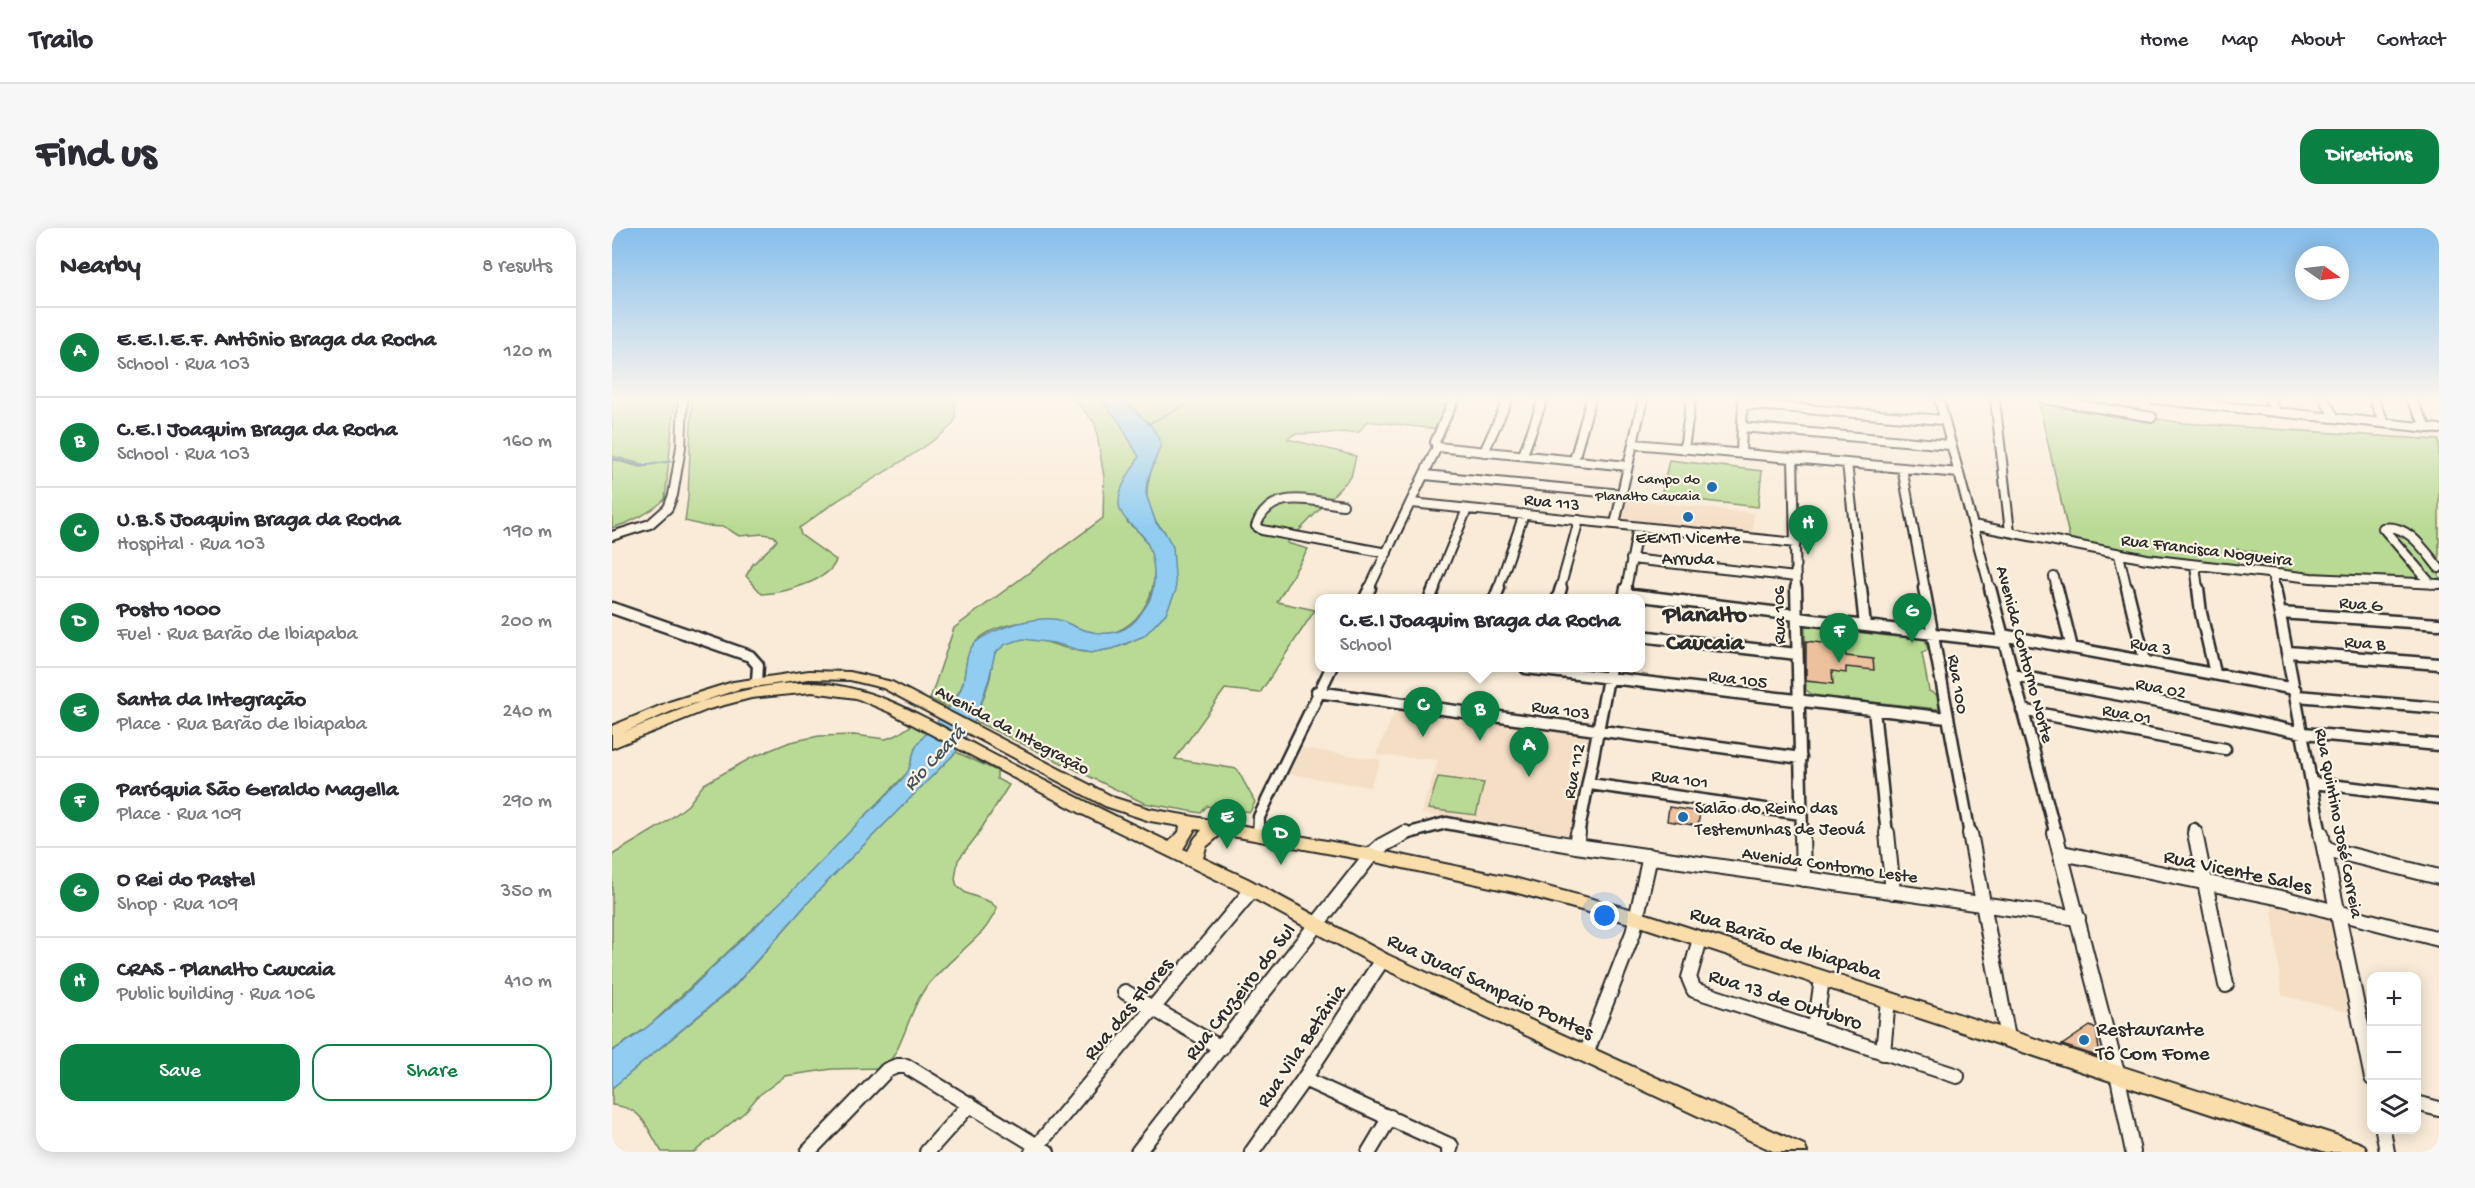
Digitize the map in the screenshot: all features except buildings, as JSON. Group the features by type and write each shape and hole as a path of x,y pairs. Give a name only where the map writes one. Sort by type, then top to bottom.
{"main road":[{"name":"Avenida da Integração","path":"612,732 708,693 757,682 809,675 850,676 887,685 1110,802 1150,815 1188,823"},
{"name":"Avenida da Integração","path":"612,743 705,705 751,693 794,688 828,688 858,694 914,720 1170,851"},
{"name":"Rua Barão de Ibiapaba","path":"1188,823 1371,855 1514,885 1637,918 2357,1152"},
{"path":"1170,851 1185,837 1189,830 1188,823"},
{"path":"1195,863 1198,844 1218,828"},
{"name":"Rua Juací Sampaio Pontes","path":"1170,851 1252,890 1382,960 1797,1152"}],"street":[{"path":"612,536 650,524 668,508 673,495 681,442"},
{"path":"1434,442 1437,447"},
{"path":"1484,452 1488,442"},
{"path":"1523,455 1528,442"},
{"path":"1574,460 1579,442"},
{"path":"1684,448 1685,442"},
{"path":"1741,442 1741,453"},
{"path":"1917,442 1950,445"},
{"path":"2000,442 2010,532"},
{"path":"1615,524 1634,444 1959,473"},
{"name":"Avenida Contorno Norte","path":"1950,445 2062,853 2117,1073 2133,1152"},
{"path":"1437,447 1628,466"},
{"path":"1367,594 1437,447"},
{"name":"Rua 106","path":"1793,458 1803,879"},
{"path":"1847,463 1865,626"},
{"name":"Rua 100","path":"1902,468 2008,1038"},
{"path":"1425,475 1622,494"},
{"path":"1343,505 1276,501 1266,506 1256,526 1262,530 1387,553"},
{"name":"Rua 113","path":"1412,502 1796,543"},
{"path":"1432,594 1467,509"},
{"path":"1496,594 1524,514"},
{"path":"1559,594 1580,520"},
{"name":"Rua Francisca Nogueira","path":"1973,525 2119,555 2195,565 2272,574 2435,584"},
{"path":"2435,584 2383,528 2393,526 2405,531 2439,568"},
{"path":"1624,594 1638,527"},
{"path":"2119,555 2145,661"},
{"path":"1631,559 1796,577"},
{"path":"2195,565 2201,613 2215,674"},
{"name":"Rua Quintino José Correia","path":"2272,574 2336,911 2367,1055"},
{"path":"2054,577 2072,648"},
{"name":"Rua 3","path":"1645,599 1934,634 2002,639 2072,648 2215,674 2296,692 2439,708"},
{"path":"612,608 750,656 759,670 757,682"},
{"name":"Rua G","path":"2280,613 2439,624"},
{"path":"1645,636 1797,654"},
{"name":"Rua B","path":"2288,652 2439,664"},
{"path":"1258,835 1259,817 1317,692 1329,672"},
{"name":"Rua 105","path":"1609,673 1800,702 1947,718"},
{"name":"Rua 112","path":"1576,846 1590,784 1609,673"},
{"name":"Rua 02","path":"2013,675 2172,705 2303,734 2439,745"},
{"name":"Rua 103","path":"1317,692 1801,758"},
{"path":"1874,710 1893,892"},
{"name":"Rua 01","path":"2022,710 2225,749"},
{"path":"2313,783 2439,798"},
{"name":"Rua 101","path":"1590,784 1801,814"},
{"name":"Avenida Contorno Leste","path":"1371,855 1381,846 1407,832 1446,823 1576,846 2078,918"},
{"path":"2194,829 2207,883 2226,985"},
{"path":"2326,849 2439,877"},
{"name":"Rua Vicente Sales","path":"2062,853 2336,911 2439,939"},
{"name":"Rua Cruzeiro do Sul","path":"1138,1152 1371,855"},
{"path":"1586,1054 1618,977 1647,886 1650,856"},
{"name":"Rua das Flores","path":"1039,1150 1252,890"},
{"name":"Rua 13 de Outubro","path":"1700,939 1689,978 1690,987 1694,990 1957,1076"},
{"name":"Rua Vila Betânia","path":"1252,1152 1304,1079 1382,960"},
{"path":"1815,1028 1822,979"},
{"path":"1125,992 1221,1048"},
{"name":"Rua 13 de Outubro","path":"1883,1053 1888,999"},
{"path":"808,1152 887,1070 897,1066 906,1066 970,1104 1039,1150"},
{"path":"1304,1079 1390,1117 1450,1149"},
{"path":"927,1152 970,1104"},
{"path":"2421,1104 2439,1109"},
{"path":"1369,1152 1390,1117"},
{"path":"2384,1134 2387,1152"}],"shaded area":[{"name":"EEMTI Vicente Arruda","path":"1626,499 1754,513 1752,536 1621,521"},
{"path":"1396,709 1592,735 1590,743 1571,757 1568,774 1581,794 1574,834 1571,836 1421,814 1438,760 1376,755"},
{"path":"1302,748 1381,760 1370,787 1289,774"},
{"path":"2271,901 2334,919 2351,1013 2282,995"}],"green space":[{"path":"612,442 671,442 665,499 640,517 612,528 612,459 640,467 648,466 612,456"},
{"path":"690,442 930,442 832,504 799,528 801,535 836,560 825,574 815,580 782,591 762,594 746,576 753,564 775,543 777,540 774,536 763,534 739,536 725,527 705,526 685,521"},
{"path":"1098,442 1131,442 1139,457 1132,469 1127,522 1142,536 1152,553 1154,570 1152,588 1146,604 1136,618 1123,628 1108,634 1090,633 1073,628 1065,622 1054,621 1028,622 1001,627 989,632 972,647 963,683 950,708 930,699 954,628 1103,518 1104,477"},
{"path":"1159,442 1300,442 1356,456 1351,477 1287,543 1308,549 1277,602 1315,610 1260,693 1225,689 1175,759 1237,769 1255,802 1250,812 1207,806 1201,813 1144,803 975,721 990,678 994,654 1006,642 1018,638 1030,638 1080,652 1104,650 1125,645 1134,640 1150,629 1166,613 1164,531 1155,521 1147,500 1149,478 1161,444"},
{"path":"2048,442 2439,442 2439,583 2263,571 2256,552 2235,549 2239,567 2143,554 2070,540"},
{"name":"Campo do Planalto Caucaia","path":"1669,460 1762,471 1758,507 1661,496"},
{"path":"1812,622 1828,624 1833,629 1897,637 1900,632 1918,634 1925,638 1928,650 1922,653 1929,691 1937,695 1939,709 1814,696 1806,690 1805,625"},
{"path":"912,725 927,734 916,746 908,772 799,885 649,1026 612,1051 612,855 662,825 688,805 704,784 751,758 790,742 819,736 854,735 886,739"},
{"path":"956,752 997,771 997,779 1009,785 976,837 958,860 955,879 957,886 966,893 990,902 996,907 996,911 982,932 924,990 891,1059 884,1068 832,1069 785,1076 758,1096 745,1112 694,1152 662,1152 638,1115 631,1110 612,1105 612,1088 734,987 820,889"},
{"path":"1438,777 1484,783 1476,815 1428,809"}],"water":[{"name":"Rio Ceará","path":"1131,442 1160,442 1147,482 1146,494 1156,523 1164,531 1173,547 1176,590 1166,613 1144,636 1115,648 1090,653 1054,643 1023,639 1006,644 995,653 975,721 956,752 820,889 734,986 612,1088 612,1051 641,1032 680,999 788,895 904,776 917,745 949,709 959,692 963,683 967,657 974,644 992,632 1031,620 1056,619 1084,630 1104,633 1123,630 1139,616 1153,589 1152,556 1142,535 1121,513 1119,503 1123,484 1139,457"}],"waterway":[{"path":"612,458 642,466 672,461"}],"place":[{"name":"Campo do Planalto Caucaia","path":"1712,487"},
{"name":"EEMTI Vicente Arruda","path":"1688,517"},
{"name":"CRAS - Planalto Caucaia","path":"1808,555"},
{"name":"O Rei do Pastel","path":"1912,643"},
{"name":"Paróquia São Geraldo Magella","path":"1839,663"},
{"name":"U.B.S Joaquim Braga da Rocha","path":"1423,737"},
{"name":"C.E.I Joaquim Braga da Rocha","path":"1480,741"},
{"name":"E.E.I.E.F. Antônio Braga da Rocha","path":"1529,777"},
{"name":"Salão do Reino das Testemunhas de Jeová","path":"1683,817"},
{"name":"Santa da Integração","path":"1227,849"},
{"name":"Posto 1000","path":"1281,865"},
{"name":"Restaurante Tô Com Fome","path":"2084,1040"}],"district":[{"name":"Planalto Caucaia","path":"1705,627"}]}
